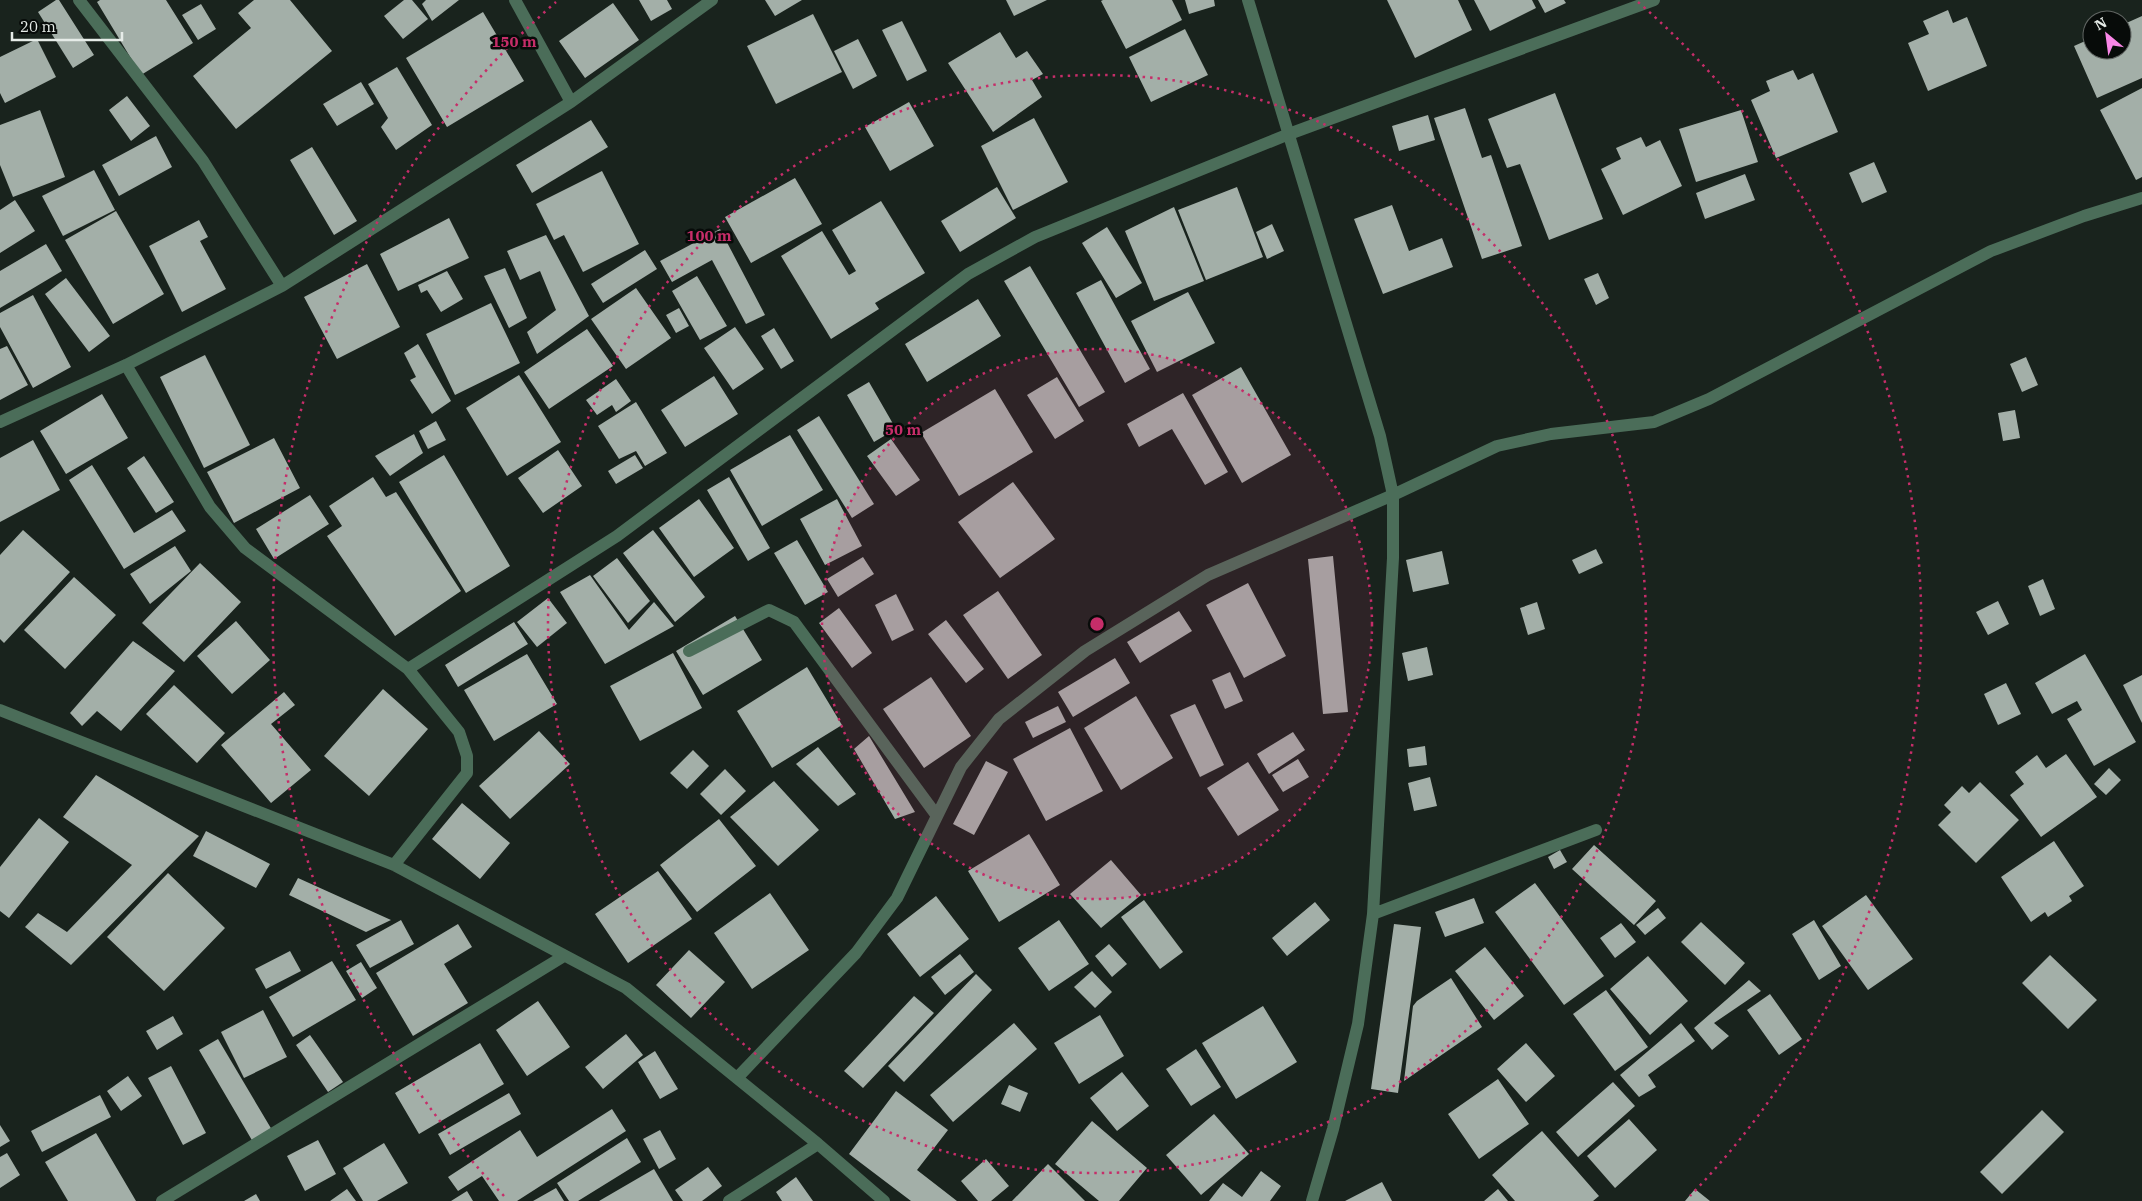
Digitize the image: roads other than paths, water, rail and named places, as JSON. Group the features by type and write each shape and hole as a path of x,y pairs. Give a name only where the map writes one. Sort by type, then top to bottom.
{"street":[{"path":"79,0 203,160 282,286"},
{"path":"515,0 571,102"},
{"path":"0,422 126,365 282,286 571,102 712,0"},
{"path":"1248,0 1380,436 1393,495 1393,558 1373,914 1358,1024 1333,1129 1312,1201"},
{"path":"408,669 617,536 968,274 1035,237 1289,134 1654,0"},
{"path":"737,1078 856,953 897,898 961,767 999,719 1085,651 1208,574 1393,495 1497,446 1550,434 1654,422 1709,399 1992,251 2084,216 2142,198"},
{"path":"126,365 210,507 246,548 408,669 458,732 467,756 467,773 394,865"},
{"path":"689,651 769,610 794,622 937,816"},
{"path":"0,710 394,865 626,988 818,1144 884,1201"},
{"path":"1373,914 1596,830"},
{"path":"162,1201 564,956"},
{"path":"729,1201 818,1144"}]}
